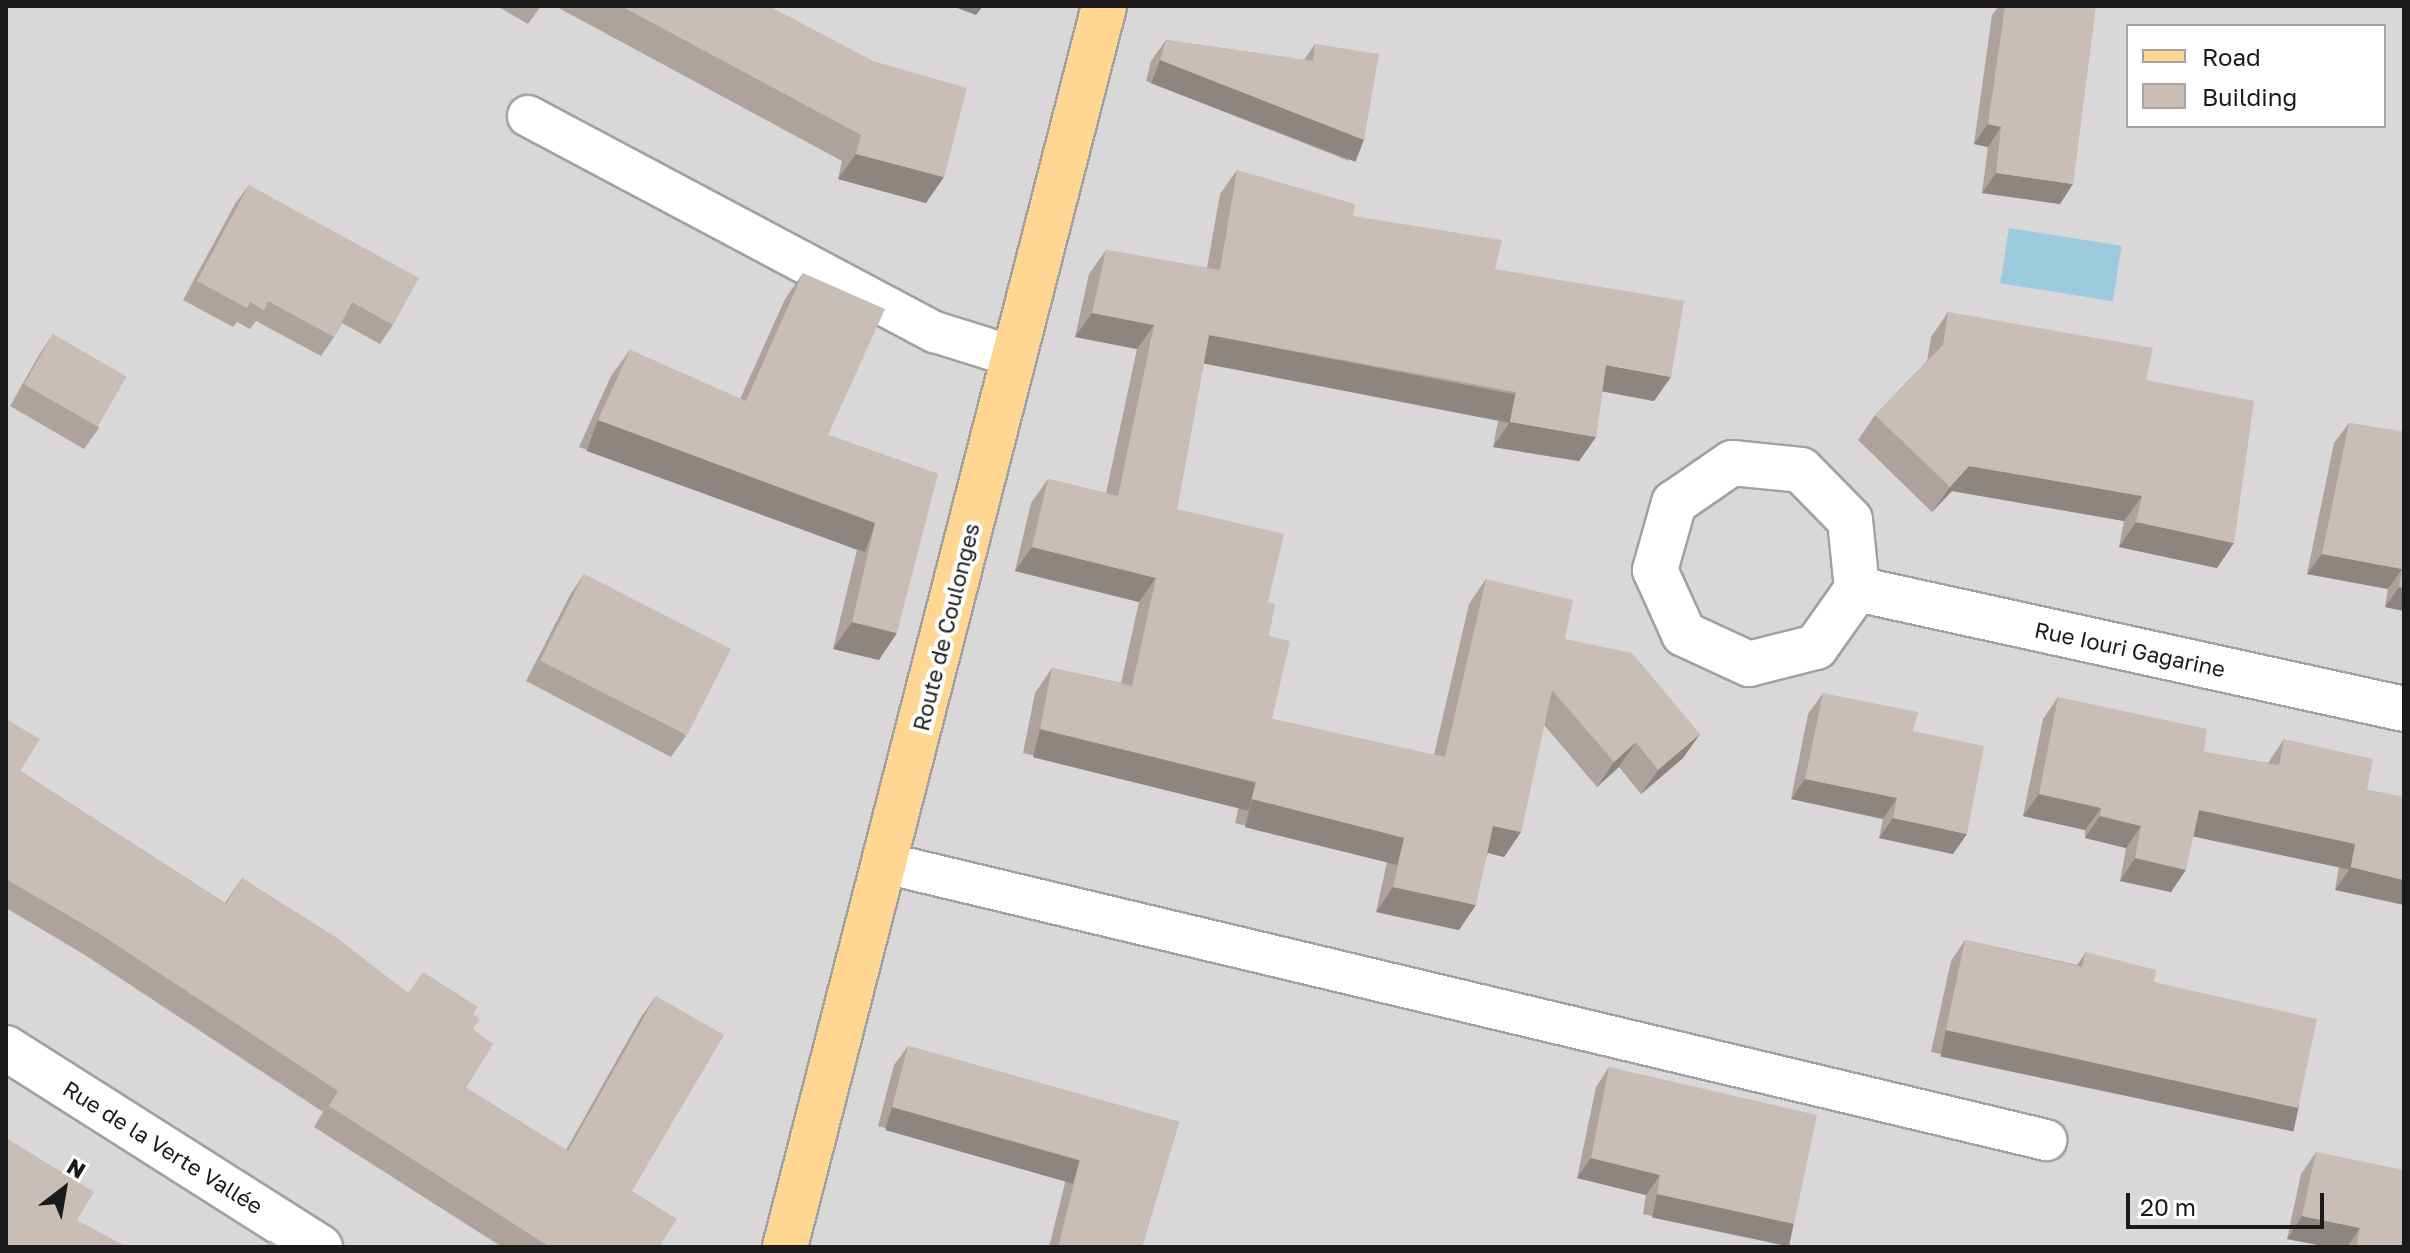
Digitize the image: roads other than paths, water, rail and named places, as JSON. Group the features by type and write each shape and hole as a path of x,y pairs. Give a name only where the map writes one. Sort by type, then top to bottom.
{"main road":[{"name":"Route de Coulonges","path":"785,1247 1104,6"}],"street":[{"path":"1732,463 1801,470 1821,490 1850,520 1857,589 1816,647 1749,664 1684,634 1655,570 1674,503 1732,463"},
{"name":"Rue Iouri Gagarine","path":"1857,589 2404,709"},
{"name":"Rue de la Verte Vallée","path":"6,1048 320,1247"}],"lane":[{"path":"528,116 935,332 1015,357"},
{"path":"885,863 2046,1140"}],"water":[{"path":"2009,228 2122,246 2113,301 2000,283"}]}
